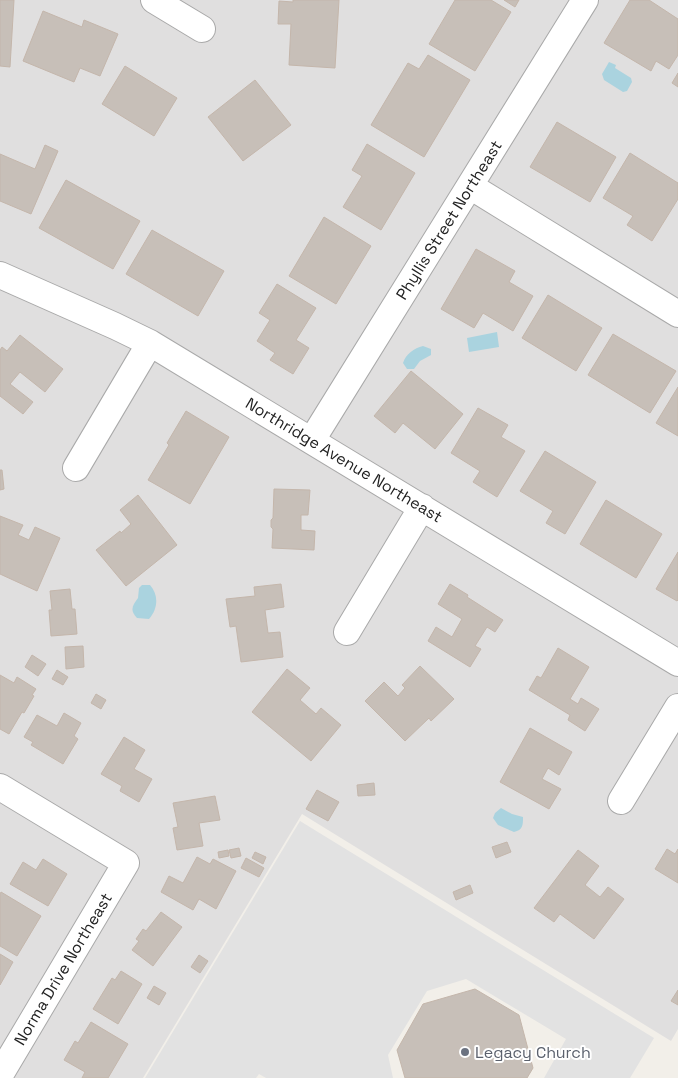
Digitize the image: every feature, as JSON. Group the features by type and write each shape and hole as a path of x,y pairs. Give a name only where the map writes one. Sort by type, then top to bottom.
{"street":[{"path":"154,0 202,29"},
{"name":"Phyllis Street Northeast","path":"312,440 585,0"},
{"path":"470,186 678,314"},
{"name":"Northridge Avenue Northeast","path":"0,275 150,343 678,663"},
{"path":"76,468 150,343"},
{"path":"347,632 422,507"},
{"path":"621,801 678,707"},
{"name":"Norma Drive Northeast","path":"0,787 126,863 3,1064"}],"shaded area":[{"path":"0,0 678,0 678,1029 671,1041 302,814 143,1078 0,1078"},
{"path":"300,821 654,1038 630,1078 544,1078 566,1039 466,979 427,991 388,1055 393,1078 266,1078 259,1074 256,1078 145,1078"}],"water":[{"path":"609,62 616,65 615,68 631,78 632,82 627,91 623,92 604,80 602,74"},
{"path":"497,332 499,347 469,352 467,338"},
{"path":"423,346 431,349 431,355 420,361 414,369 407,369 403,363 408,354 416,348"},
{"path":"142,585 150,585 155,593 156,606 149,619 137,618 132,610 138,598 139,588"},
{"path":"501,808 523,817 523,825 519,830 514,832 498,825 493,818 495,813"}],"building":[{"path":"0,0 14,0 10,67 0,66"},
{"path":"293,0 339,0 335,68 289,65 291,24 278,24 279,1 293,2"},
{"path":"455,0 491,0 511,12 475,71 429,44"},
{"path":"504,0 519,0 515,7"},
{"path":"630,0 649,0 678,19 678,55 669,69 656,61 651,71 604,43"},
{"path":"43,11 82,27 84,20 118,34 100,76 80,68 74,82 23,61"},
{"path":"428,55 470,80 424,157 371,125 408,63 419,69"},
{"path":"125,66 177,98 154,136 102,104"},
{"path":"678,73 678,87 672,83"},
{"path":"255,80 291,125 243,161 208,117"},
{"path":"557,122 616,157 590,202 530,167"},
{"path":"367,144 415,173 381,230 343,207 362,176 352,170"},
{"path":"45,145 58,151 31,214 0,201 0,154 35,169"},
{"path":"630,153 678,183 678,199 652,241 627,225 633,216 603,198"},
{"path":"66,180 140,221 113,269 39,228"},
{"path":"324,217 371,246 336,304 289,276"},
{"path":"152,230 224,271 198,316 126,274"},
{"path":"476,249 515,271 509,282 533,296 513,331 483,313 474,328 441,309"},
{"path":"277,284 316,308 296,340 309,348 293,374 270,360 275,353 257,341 270,320 259,313"},
{"path":"548,295 602,328 576,371 522,338"},
{"path":"613,334 676,371 650,413 588,375"},
{"path":"20,335 63,369 45,392 20,372 10,384 33,402 23,414 0,396 0,350 2,347 7,351"},
{"path":"411,371 463,414 435,449 403,423 395,433 374,416"},
{"path":"678,387 678,436 656,423"},
{"path":"478,408 508,425 501,437 525,451 497,497 473,482 480,471 451,453"},
{"path":"186,411 229,437 190,504 148,480 169,445 167,443"},
{"path":"545,451 596,482 565,534 546,523 553,511 520,491"},
{"path":"0,470 2,470 4,489 0,490"},
{"path":"274,489 310,490 308,515 301,515 301,530 315,531 314,550 272,548 273,529 271,527 271,520 273,518"},
{"path":"138,495 177,545 126,586 96,550 131,524 120,510"},
{"path":"606,500 662,534 636,578 580,544"},
{"path":"0,516 23,525 18,535 29,540 35,527 60,538 37,591 0,574"},
{"path":"678,552 678,600 677,601 656,589"},
{"path":"281,584 284,607 265,610 268,633 280,632 283,657 241,662 236,626 230,627 226,599 255,596 254,587"},
{"path":"450,584 503,620 495,632 487,627 475,646 481,649 470,667 428,641 436,627 452,637 462,619 438,604"},
{"path":"70,589 72,609 75,609 77,634 51,636 49,610 52,610 50,591"},
{"path":"83,646 84,667 66,669 65,647"},
{"path":"558,648 589,667 570,699 578,704 581,698 599,709 585,731 568,720 570,715 529,690 537,676 541,678"},
{"path":"32,655 46,664 38,676 25,667"},
{"path":"420,666 454,699 431,721 429,718 405,741 365,701 384,682 398,696 405,688 402,685"},
{"path":"287,669 310,688 300,700 316,714 321,708 341,725 311,761 252,712"},
{"path":"57,670 68,677 63,685 52,679"},
{"path":"0,675 14,683 17,677 36,689 24,713 22,712 9,734 0,729"},
{"path":"96,694 106,700 101,709 91,703"},
{"path":"64,713 81,723 74,736 78,739 63,764 31,745 33,742 24,737 37,715 57,726"},
{"path":"530,728 572,752 559,775 548,768 542,779 561,789 549,809 500,782"},
{"path":"124,737 145,750 134,769 152,779 139,802 120,791 122,786 101,774"},
{"path":"374,783 375,795 358,796 357,785"},
{"path":"317,790 339,802 328,821 306,809"},
{"path":"215,796 220,820 199,823 203,846 177,850 173,828 178,827 173,803"},
{"path":"507,842 511,852 496,858 492,847"},
{"path":"239,848 241,856 231,858 229,850"},
{"path":"667,849 675,854 678,849 678,883 655,869"},
{"path":"228,850 229,856 219,858 218,852"},
{"path":"578,850 599,866 585,885 600,897 608,887 624,899 594,939 560,914 554,922 534,908"},
{"path":"255,852 266,857 263,864 252,858"},
{"path":"197,857 210,864 213,859 236,871 216,909 199,899 193,910 161,892 169,876 183,883"},
{"path":"246,858 264,868 259,877 241,868"},
{"path":"43,859 67,874 48,906 10,884 23,862 36,870"},
{"path":"470,885 473,893 456,900 453,892"},
{"path":"1,892 41,916 17,956 0,946"},
{"path":"161,912 182,927 153,966 132,950 139,941 136,939 143,929 146,931"},
{"path":"0,954 13,962 0,985"},
{"path":"199,955 208,961 200,973 191,967"},
{"path":"121,971 142,984 118,1024 93,1009 112,978 115,980"},
{"path":"154,986 166,993 159,1005 147,998"},
{"path":"475,989 519,1015 533,1068 527,1078 405,1078 397,1050 423,1004"},
{"path":"678,990 678,1005 671,1001"},
{"path":"91,1022 128,1044 108,1078 82,1078 85,1072 64,1060 75,1041 78,1043"}],"place":[{"name":"Legacy Church","path":"465,1052"}]}
